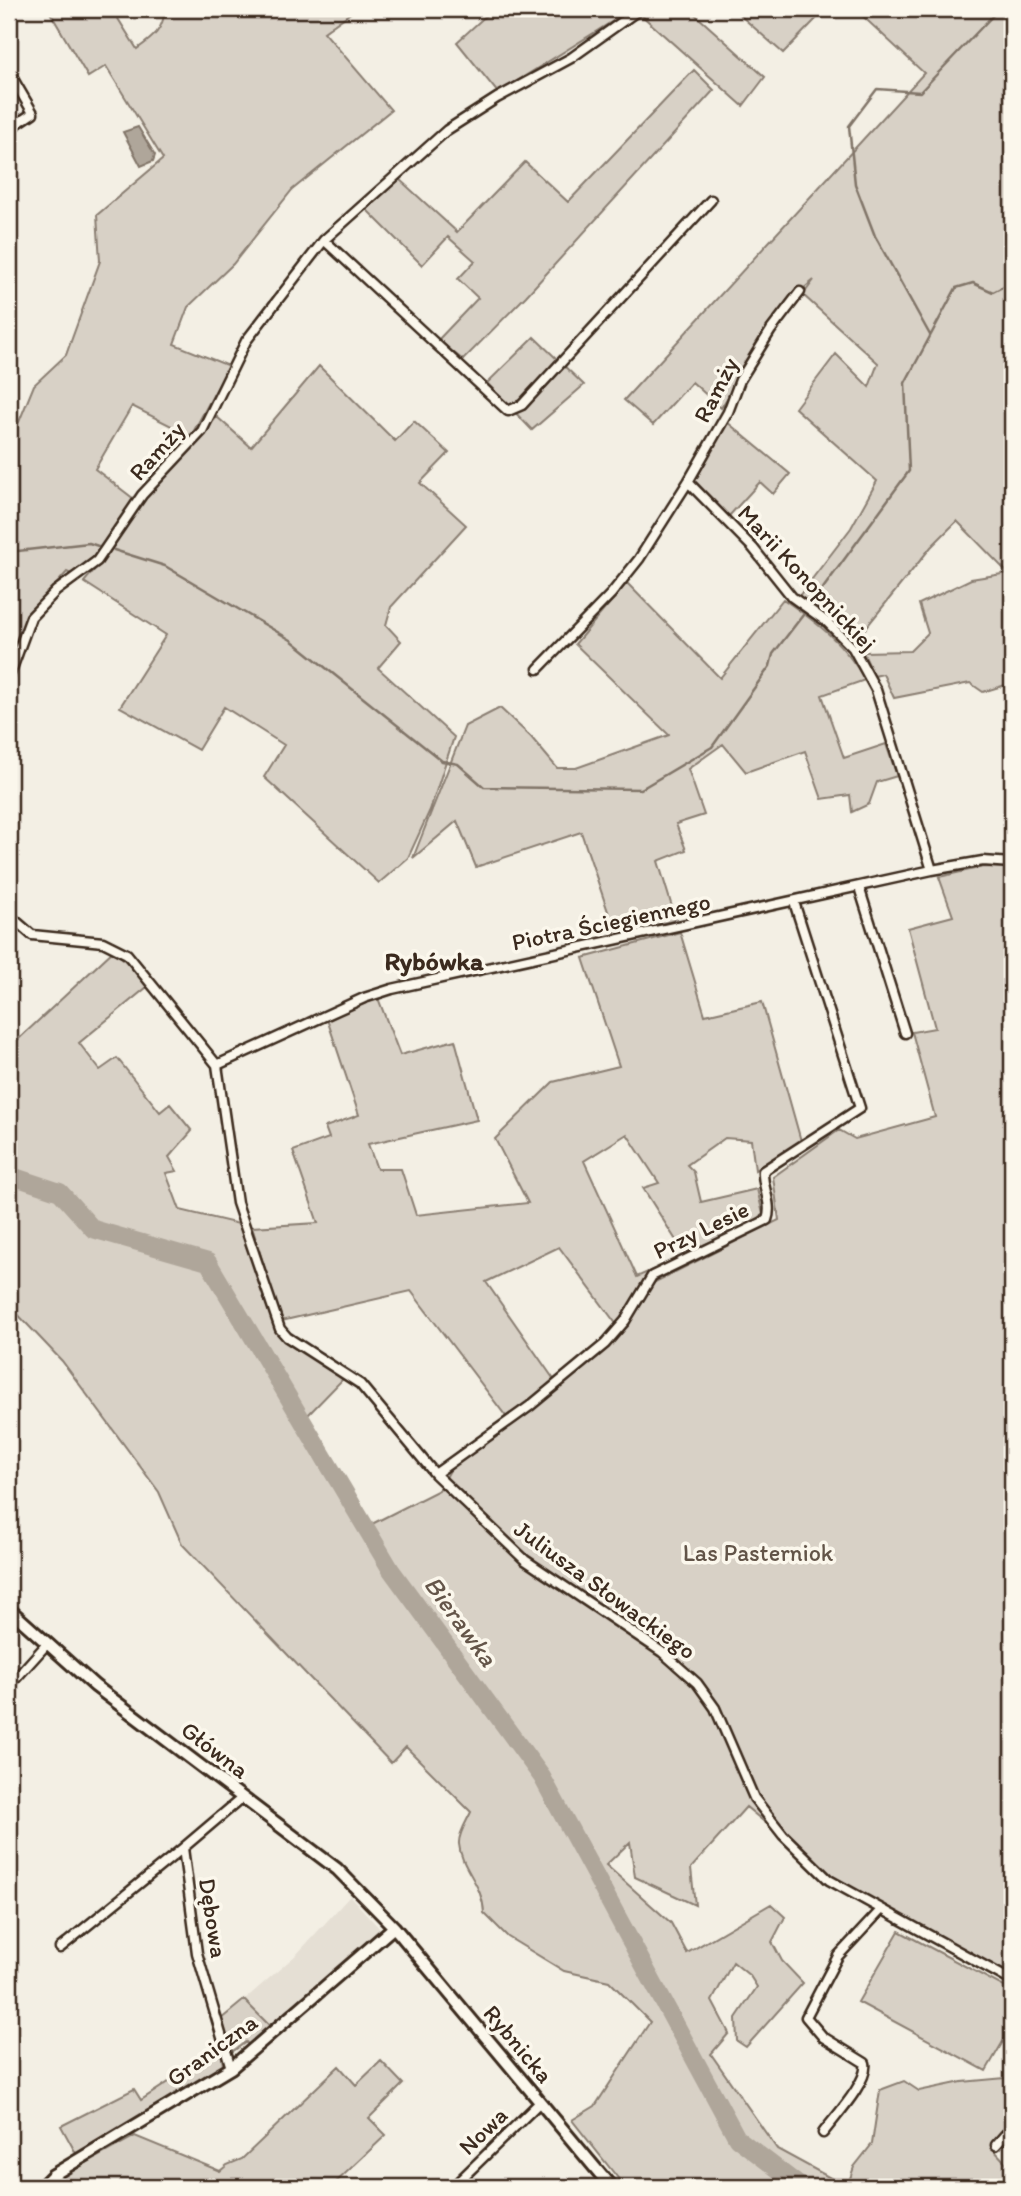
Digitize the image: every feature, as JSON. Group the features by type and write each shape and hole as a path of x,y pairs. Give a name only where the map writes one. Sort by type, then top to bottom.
{"main road":[{"name":"Główna","path":"9,1609 46,1645 337,1869 394,1927"},
{"name":"Graniczna","path":"41,2187 53,2175 231,2068 394,1927"},
{"name":"Rybnicka","path":"394,1927 611,2187"}],"street":[{"name":"Ramży","path":"9,677 31,617 56,591 97,561 142,495 202,431 246,341 324,240 447,130 497,98 571,58 640,9"},
{"path":"9,72 33,113 9,128"},
{"path":"324,240 508,411 517,410 711,201"},
{"name":"Ramży","path":"538,669 611,594 639,559 688,482 727,412 740,380 771,330 800,292"},
{"name":"Marii Konopnickiej","path":"688,482 753,548 792,597 827,622 853,648 866,668 876,690 932,870"},
{"name":"Piotra Ściegiennego","path":"217,1065 364,998 392,989 932,870 983,861 1012,863"},
{"path":"859,887 905,1032"},
{"name":"Przy Lesie","path":"435,1474 530,1406 605,1344 625,1321 652,1276 767,1220 770,1210 762,1183 763,1171 860,1108 794,902"},
{"path":"9,915 32,934 116,946 132,959 217,1065"},
{"name":"Juliusza Słowackiego","path":"217,1065 237,1203 280,1329 287,1337 360,1384 378,1402 435,1474 525,1560 683,1670 715,1709 745,1780 764,1813 829,1880 1012,1980"},
{"path":"9,1686 46,1645"},
{"name":"Dębowa","path":"231,2068 197,1953 183,1848 242,1798"},
{"path":"60,1948 183,1848"},
{"path":"823,2133 862,2081 866,2069 865,2063 823,2037 806,2017 838,1956 881,1910"},
{"name":"Nowa","path":"453,2187 539,2103"},
{"path":"996,2145 1012,2127"}],"shaded area":[{"path":"138,127 155,155 153,161 141,166 123,132"},
{"path":"350,1896 380,1929 272,2028 244,2000 296,1955"}],"green space":[{"path":"48,9 112,9 137,49 157,32 165,9 356,9 324,32 391,110 292,190 233,264 188,307 174,344 229,366 191,436 132,406 95,469 134,499 96,555 73,575 67,572 26,618 9,654 9,432 19,422 34,385 66,355 100,261 97,215 163,159 106,66 88,77"},
{"path":"489,9 632,9 498,93 457,42 491,11"},
{"path":"645,9 689,9 765,77 743,106 639,13"},
{"path":"733,9 811,9 819,16 783,53"},
{"path":"855,9 1012,9 1012,683 983,692 970,683 894,698 883,674 874,676 863,652 910,651 928,633 919,604 971,579 1008,573 957,521 931,547 856,640 799,596 851,528 877,481 795,408 836,354 869,387 878,363 803,295 814,280 786,303 721,408 692,382 653,425 624,400 924,73"},
{"path":"694,70 714,90 526,296 463,360 438,340 478,298 458,279 475,261 448,237 422,265 365,208 398,178 457,232 525,162 568,202"},
{"path":"534,337 584,385 532,430 487,383"},
{"path":"319,366 395,441 414,421 449,453 420,483 466,525 391,607 386,625 401,641 378,668 454,737 430,810 408,858 379,883 264,777 284,745 224,707 198,750 120,707 166,635 84,582 103,560 146,495 217,417 251,447"},
{"path":"727,422 790,474 773,494 760,482 729,516 695,481"},
{"path":"627,583 720,678 783,599 796,608 839,644 865,680 822,695 844,758 886,744 897,776 877,782 869,804 852,812 850,795 822,799 805,751 746,772 723,744 688,769 704,815 676,824 686,850 658,861 676,920 616,935 581,832 476,867 457,821 413,858 465,726 500,708 531,737 557,768 576,768 669,735 575,644"},
{"name":"Las Pasterniok","path":"983,867 1012,868 1012,1977 835,1880 746,1807 691,1868 695,1905 635,1877 630,1842 606,1865 671,1923 687,1953 771,1904 785,1917 772,1942 782,1961 803,1983 746,2047 737,2041 736,2018 757,1987 750,1976 733,1962 712,2001 729,2033 711,2054 777,2149 847,2187 625,2187 572,2120 595,2106 650,2022 609,1981 564,1971 508,1937 484,1913 480,1894 459,1844 461,1832 471,1812 406,1747 391,1763 182,1544 159,1492 62,1361 9,1305 9,1048 114,950 146,981 147,987 79,1043 100,1070 117,1058 160,1112 170,1104 192,1131 169,1157 177,1171 166,1173 180,1210 239,1224 275,1330 343,1379 305,1418 209,1258 153,1240 164,1256 204,1266 411,1603 453,1665 446,1642 368,1526 439,1490 454,1463 516,1421 587,1365 626,1326 651,1284 779,1220 773,1177 839,1130 855,1139 935,1117 912,1032 935,1028 908,928 953,916 939,877"},
{"path":"680,932 705,1015 762,1002 801,1141 755,1170 751,1140 725,1138 687,1165 694,1172 701,1202 757,1189 763,1214 752,1225 684,1253 643,1188 659,1183 627,1134 584,1161 637,1277 652,1270 617,1325 559,1247 486,1282 555,1381 508,1419 411,1291 281,1321 252,1227 318,1223 293,1151 329,1138 325,1127 359,1115 327,1019 378,998 400,1055 455,1040 477,1120 368,1144 377,1169 401,1169 416,1215 528,1203 495,1139 553,1082 619,1066 583,958"},
{"path":"899,1931 1012,1991 1012,2026 986,2071 858,2002"},
{"path":"244,2000 272,2028 249,2046 246,2042 232,2052 221,2019"},
{"path":"221,2048 223,2066 78,2157 61,2126 134,2089 141,2100"},
{"path":"381,2061 403,2084 369,2118 386,2135 331,2187 48,2187 57,2179 135,2136 220,2171 242,2159 339,2066 356,2085"},
{"path":"1005,2078 1012,2096 1011,2115 1004,2133 992,2148 1012,2166 1012,2187 847,2187 854,2167 872,2144 880,2090 904,2081 919,2091 962,2082"}],"waterway":[{"path":"930,335 875,236 855,184 849,126 877,89 920,92 999,9"},
{"path":"813,602 909,471 905,383 956,288 973,283 993,292 1012,282"},
{"path":"9,552 89,543 98,546"},
{"path":"114,550 165,566 291,640 442,761 458,764 484,787 641,789 712,747 770,666 773,654 803,615"},
{"name":"Bierawka","path":"9,1175 60,1192 93,1229 208,1262 391,1570 542,1777 737,2138 801,2187"}],"district":[{"name":"Rybówka","path":"434,961"}]}
